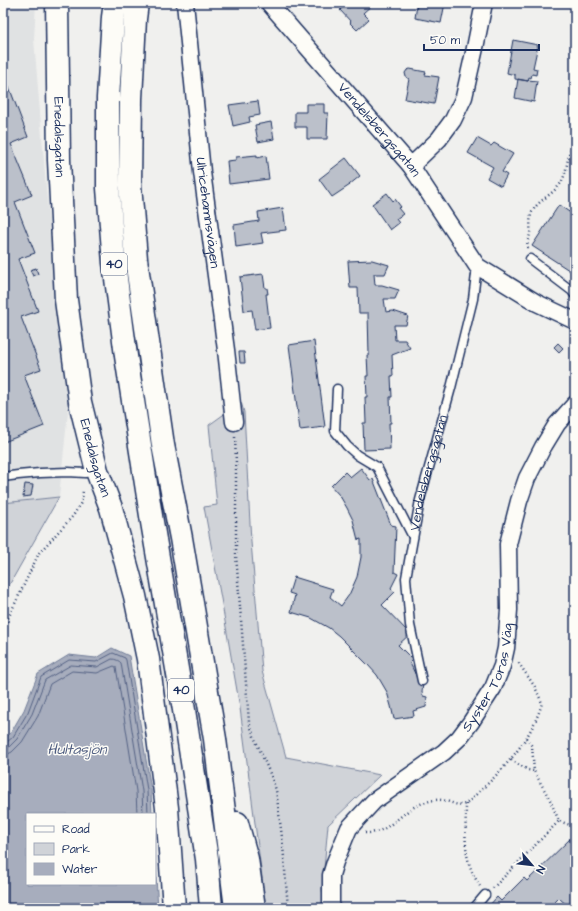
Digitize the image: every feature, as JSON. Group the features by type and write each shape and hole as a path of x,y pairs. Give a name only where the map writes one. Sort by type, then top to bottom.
{"main road":[{"name":"Enedalsgatan","path":"56,3 59,160 66,300 91,472 110,508 133,588 148,659 167,808 174,908"},
{"name":"40","path":"115,3 109,83 108,120 108,188 114,263 126,356 184,710 206,859 211,908"},
{"name":"40","path":"137,3 131,99 130,185 136,260 163,445 181,538 215,739 236,908"},
{"path":"215,739 247,859 254,908"},
{"path":"205,908 206,859"}],"street":[{"name":"Ulricehamnsvägen","path":"185,3 201,164 234,422"},
{"name":"Vendelsbergsgatan","path":"269,3 411,166 477,266 537,303 573,318"},
{"path":"411,166 439,140 453,120 464,97 484,3"},
{"name":"Syster Toras Väg","path":"332,908 331,875 334,862 349,828 374,801 444,752 459,738 493,688 502,666 506,648 509,610 508,544 519,501 527,478 543,447 558,424 575,404"}],"lane":[{"path":"530,259 575,295"},
{"name":"Vendelsbergsgatan","path":"422,681 410,624 406,578 420,500 451,388 473,298 477,266"},
{"path":"337,389 334,431 357,455 377,467 413,537"},
{"path":"3,477 68,472 91,472"},
{"path":"474,908 485,896"}],"path":[{"path":"530,259 527,244 530,234 532,212 541,200 562,182 569,153 575,140"},
{"path":"234,422 236,463 236,555 249,722 254,739 276,790 283,845 288,908"},
{"path":"3,629 39,553 73,516 82,500 91,472"},
{"path":"349,828 364,833 382,831 417,806 434,800 442,800 458,805 466,804 511,760 526,738 539,713 542,703 535,687 517,660 506,648"},
{"path":"526,738 532,746 534,771 550,800 559,821 570,825 575,829"},
{"path":"511,760 528,770 534,771"},
{"path":"466,804 465,840 467,855 471,870 485,896 559,821"}],"shaded area":[{"path":"3,3 36,3 34,39 56,309 68,412 59,497 3,503"}],"green space":[{"path":"241,402 244,412 251,542 262,671 286,757 380,775 328,825 322,890 325,908 266,908 240,708 204,507 217,505 209,425"},
{"path":"59,497 3,596 3,503"}],"water":[{"name":"Hultasjön","path":"112,648 129,656 151,790 152,813 26,813 26,885 156,885 156,878 158,908 3,908 3,741 10,734 24,710 38,674 69,655 96,658"}],"building":[{"path":"343,3 370,3 372,5 363,13 369,19 357,30 340,10 345,5"},
{"path":"416,3 445,3 441,23 415,18"},
{"path":"513,40 538,45 533,68 537,69 536,75 532,74 528,81 515,79 515,75 507,73"},
{"path":"410,69 426,72 425,75 439,77 434,104 405,99 409,79 406,77 405,73"},
{"path":"518,79 537,81 534,102 515,98"},
{"path":"8,84 28,137 11,144 32,195 15,202 35,253 18,259 38,311 21,317 41,369 24,375 44,426 4,442 3,86"},
{"path":"258,101 260,115 249,117 250,122 233,126 229,105"},
{"path":"306,104 324,104 324,113 328,113 327,139 307,139 307,127 295,127 295,112 306,112"},
{"path":"271,122 274,139 258,142 255,125"},
{"path":"477,138 491,146 494,143 513,154 502,172 507,175 501,186 487,178 493,167 468,153"},
{"path":"257,155 257,158 266,156 269,179 229,184 227,161 236,160 236,157"},
{"path":"346,158 360,176 332,197 319,179"},
{"path":"387,193 393,201 395,199 401,207 398,208 403,214 396,219 399,223 390,230 372,204"},
{"path":"559,205 575,216 575,274 532,246"},
{"path":"283,208 286,230 261,233 263,243 236,247 234,225 259,221 258,212"},
{"path":"372,260 389,265 385,274 374,274 375,285 382,285 399,290 395,299 384,299 386,312 393,311 408,316 406,325 394,325 395,340 405,340 410,348 392,355 392,397 390,397 391,423 389,423 390,449 364,450 363,423 366,423 365,397 367,397 366,376 368,376 367,355 369,355 368,313 359,313 358,288 350,288 348,261"},
{"path":"36,268 38,274 33,276 30,270"},
{"path":"263,274 265,288 267,288 268,294 266,294 270,328 255,330 252,310 244,311 240,277"},
{"path":"314,341 325,427 300,430 289,345"},
{"path":"558,343 563,348 559,352 554,347"},
{"path":"239,352 244,352 245,363 240,363"},
{"path":"361,468 370,480 373,479 391,525 396,526 394,572 398,574 391,588 395,592 382,605 410,634 398,645 413,660 410,663 419,682 423,683 423,696 427,697 426,707 413,711 414,716 394,719 387,692 377,675 368,665 329,628 311,618 291,612 295,595 289,593 294,577 333,589 330,597 341,606 349,595 357,577 361,557 361,539 358,540 353,520 347,508 340,496 331,486 345,472 350,477"},
{"path":"25,484 33,485 31,496 23,497"},
{"path":"573,836 575,838 575,908 570,908 559,898 549,908 487,908 497,897 501,901 524,878 527,881"}]}
